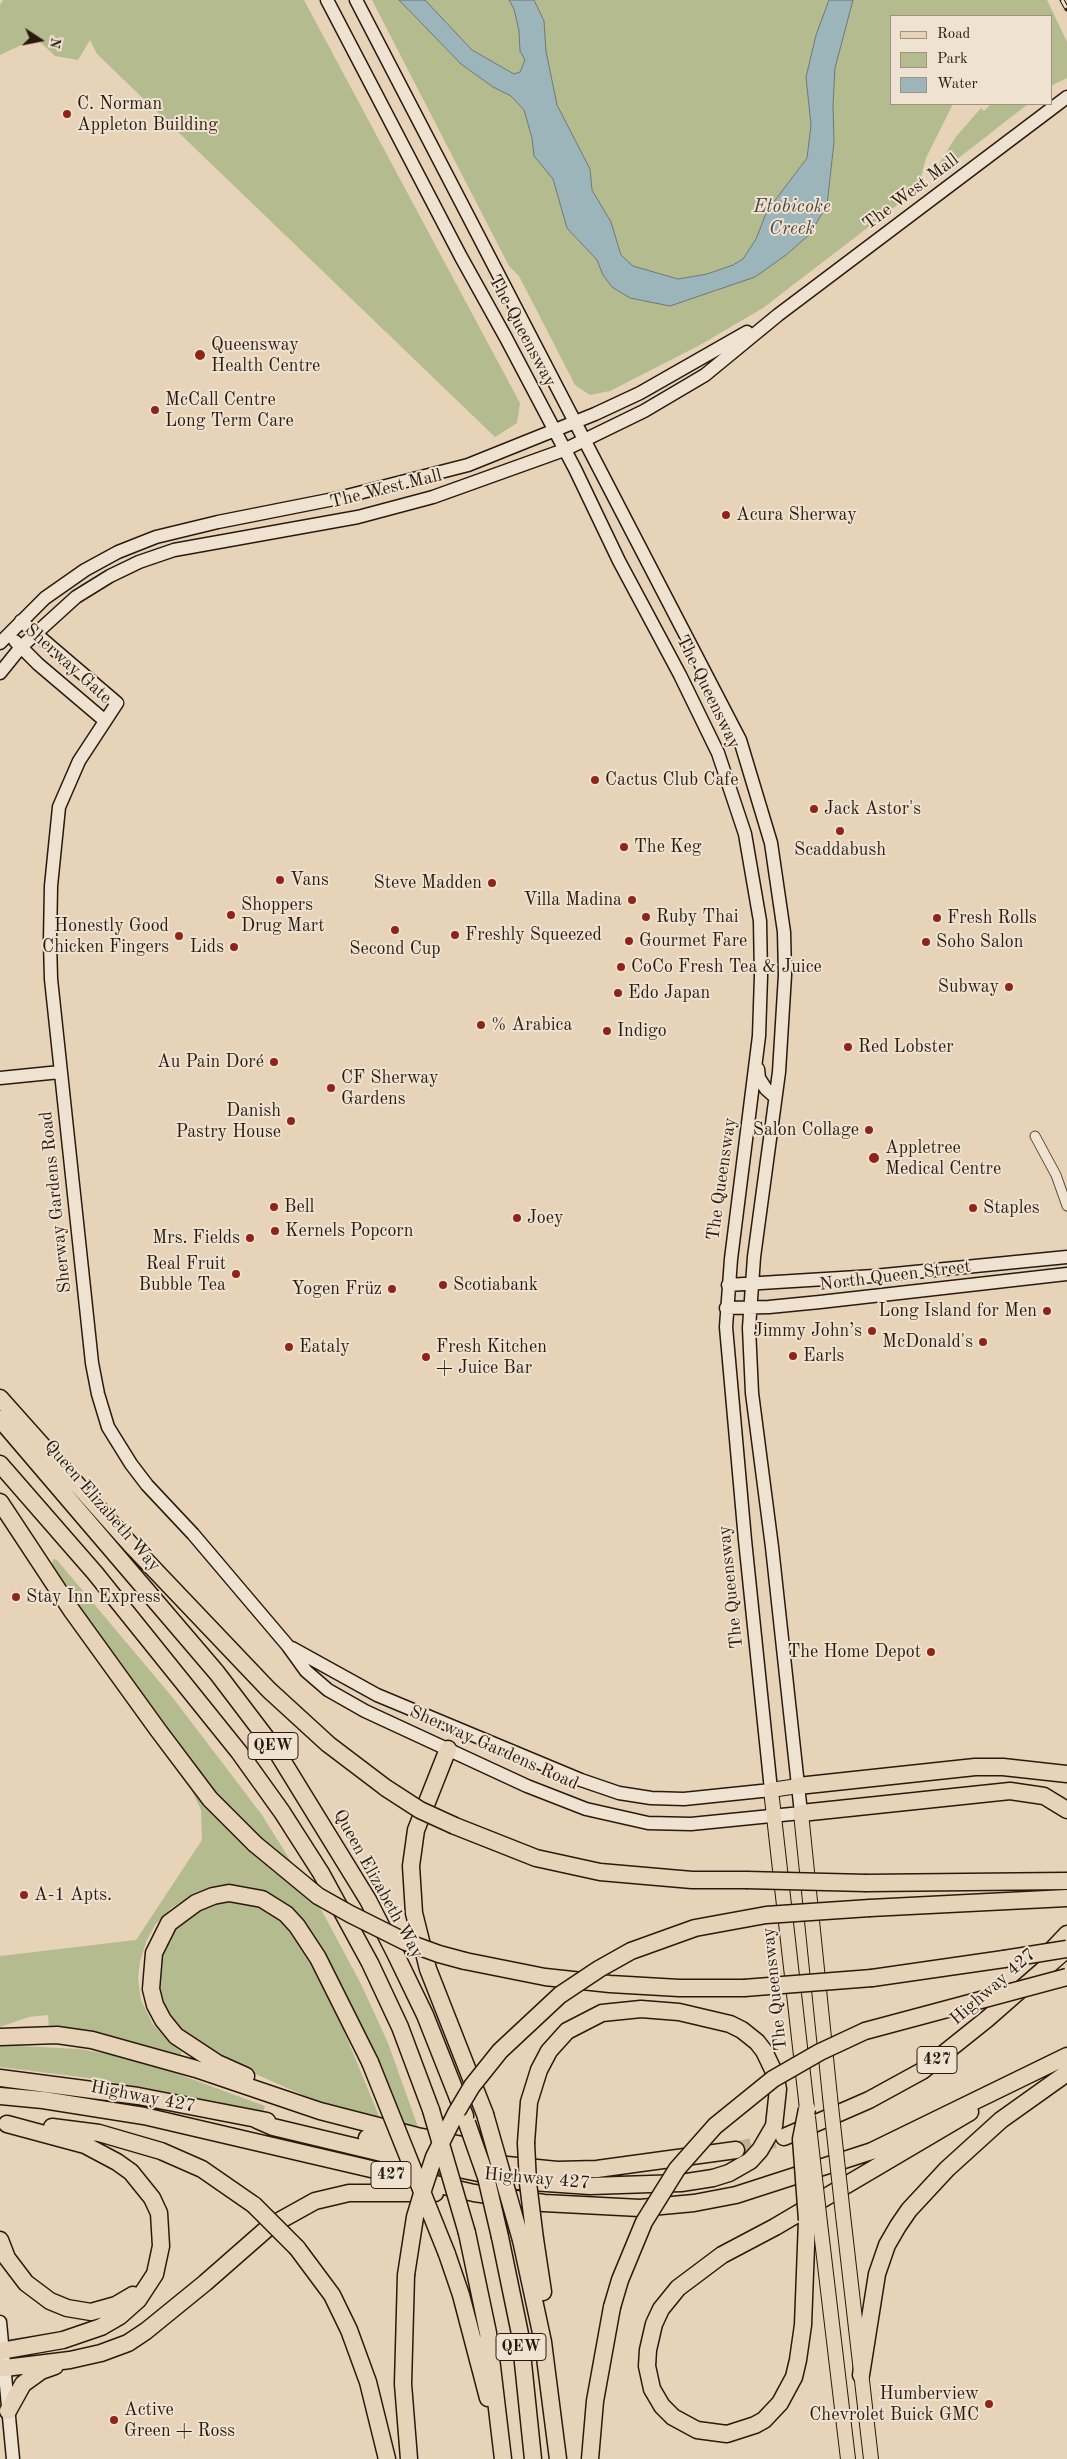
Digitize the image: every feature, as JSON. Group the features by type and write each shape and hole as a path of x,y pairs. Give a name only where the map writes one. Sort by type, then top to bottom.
{"highway":[{"path":"0,1398 131,1545 269,1690 328,1744 386,1788 420,1810 455,1826 536,1858 600,1872 692,1880 866,1883 1067,1882"},
{"name":"Queen Elizabeth Way","path":"0,1419 217,1673 277,1752 368,1900 424,2015 467,2123 486,2177 520,2334 533,2459"},
{"name":"QEW","path":"0,1464 95,1573 239,1752 282,1812 321,1873 370,1962 400,2027 431,2110 467,2233 488,2334 503,2453"},
{"path":"0,1502 72,1611 210,1799 254,1844 318,1896 406,1942 465,1961 545,1977 610,1984 679,1988 744,1988 872,1978 1067,1949"},
{"path":"448,1750 416,1830 411,1866 414,1913 428,1969 485,2114 528,2240 546,2315 543,2342 558,2459"},
{"path":"798,1786 975,1767 1003,1767 1067,1774"},
{"path":"801,1813 1010,1791 1044,1796 1067,1810"},
{"path":"320,2111 217,2063 176,2036 163,2020 155,2005 151,1989 154,1953 169,1923 187,1908 213,1896 247,1895 274,1905 286,1914 308,1940 354,2027 370,2062 447,2254 461,2295 503,2453"},
{"path":"409,2459 403,2384 406,2275 415,2217 424,2187 434,2158 456,2113 472,2086 500,2051 560,1995 599,1969 631,1951 696,1928 766,1915 1067,1898"},
{"path":"987,2019 1067,1934"},
{"name":"Highway 427","path":"784,2137 895,2087 922,2071 987,2019 1067,1949"},
{"path":"590,2459 595,2401 612,2307 620,2280 644,2222 677,2169 715,2126 773,2079 820,2052 865,2031 1067,1977"},
{"path":"257,2120 273,2127 390,2155 518,2181 590,2186 681,2183 713,2178 729,2173 750,2160 760,2150 774,2126 778,2089 775,2074 764,2051 757,2042 742,2030 730,2024 679,2012 641,2009 602,2014 567,2031 549,2051 536,2077 529,2102 526,2143 528,2183 528,2240"},
{"path":"0,2037 57,2035 92,2040 196,2069 320,2111 417,2136 490,2151 542,2159 621,2165"},
{"path":"807,2109 801,2139 813,2221 803,2325 794,2377 780,2404 764,2420 755,2425 727,2434 697,2430 673,2417 662,2406 652,2389 647,2366 648,2350 654,2324 661,2309 678,2288 722,2255 869,2173 1060,2060"},
{"name":"Highway 427","path":"0,2096 43,2100 144,2116 474,2193 544,2203 640,2208 694,2203 729,2197 872,2151 1060,2060"},
{"path":"861,2375 877,2274 887,2245 898,2226 909,2210 946,2169 1001,2120 1067,2073"},
{"name":"Highway 427","path":"0,2078 138,2096 487,2163 557,2170 598,2169 736,2150"},
{"path":"3,2123 99,2133 142,2144 202,2169 254,2205 297,2248 332,2295 349,2330 368,2382 387,2459"},
{"path":"1,2350 41,2345 106,2324 130,2308 155,2274 159,2260 159,2213 152,2198 131,2172 117,2162 85,2145 3,2123"},
{"path":"2,2368 70,2360 115,2349 146,2332 270,2226 315,2201 348,2194 474,2193"},
{"path":"0,2240 8,2258 26,2283 50,2301 67,2308 91,2312 109,2308 122,2302 147,2285"},
{"path":"8,2411 19,2390 28,2380 42,2371 70,2360"}],"main road":[{"name":"The Queensway","path":"326,0 554,430 619,561 684,683 718,753 736,800 745,834 760,921 761,976 757,1064 726,1308 729,1376 771,1790 807,2109"},
{"name":"The Queensway","path":"356,0 740,740 761,806 777,877 784,932 785,975 775,1096 752,1283 749,1328 752,1393 773,1556 830,2097 871,2459"},
{"name":"The West Mall","path":"0,673 21,647 76,597 110,576 139,562 174,550 358,516 433,497 564,450 586,441 644,411 705,375 778,315 1067,98"},
{"name":"The West Mall","path":"4,638 45,598 85,570 118,552 156,537 412,481 468,465 576,421 640,392 778,315"},
{"name":"Sherway Gate","path":"20,621 117,703"},
{"name":"Sherway Gate","path":"4,638 21,647 104,720"},
{"name":"Sherway Gardens Road","path":"117,703 104,720 73,774 62,798 57,820 50,940 51,980 60,1072 92,1363 98,1394 108,1426 147,1486 192,1534 288,1646 306,1671 328,1690 365,1711 431,1740 448,1750 526,1786 586,1809 648,1823 691,1824 801,1813"},
{"path":"757,1064 762,1084 775,1096"},
{"path":"0,1078 60,1072"},
{"name":"North Queen Street","path":"728,1285 874,1276 1067,1257"},
{"name":"North Queen Street","path":"726,1308 820,1302 1067,1274"},
{"name":"Sherway Gardens Road","path":"288,1646 377,1695 581,1780 619,1792 651,1798 684,1799 798,1786"},
{"path":"431,1740 440,1720"},
{"path":"448,1750 457,1727"},
{"path":"813,2221 848,2459"},
{"path":"0,2322 2,2368 13,2459"}],"street":[{"path":"1035,1136 1050,1161 1067,1206"}],"green space":[{"path":"3,0 304,0 520,403 517,423 495,437 97,54 90,40 78,60 55,56 36,38 0,55 0,5"},
{"path":"372,0 399,0 461,64 493,87 511,96 524,110 532,138 534,156 553,179 567,228 597,260 603,275 612,287 630,298 642,301 717,291 827,205 834,143 833,105 835,68 853,0 1047,0 1067,42 1067,78 1052,86 1052,15 890,15 890,105 952,105 926,158 918,189 763,308 700,345 610,391 590,395 575,385 519,276 509,266"},
{"path":"425,0 509,0 514,9 519,31 520,51 525,60 520,72 514,74 472,50"},
{"path":"534,0 829,0 816,35 806,77 811,125 807,158 767,211 756,239 743,259 733,265 707,274 678,279 633,266 621,255 611,222 592,190 590,169 557,105 546,51 544,21"},
{"path":"990,105 1027,105 938,174 937,167 955,138 981,108 984,111"},
{"path":"53,1559 57,1560 173,1698 262,1815 323,1913 361,1984 388,2043 419,2130 400,2125 311,1932 289,1905 271,1894 251,1888 227,1885 210,1888 188,1897 170,1909 155,1925 146,1942 140,1962 138,1978 141,2000 152,2023 170,2043 182,2052 179,2058 114,2037 82,2030 49,2028 48,2015 29,2017 0,2027 0,1956 136,1940 202,1840 201,1810 159,1721 52,1566"},
{"path":"223,1900 254,1904 279,1916 305,1947 337,2014 381,2121 312,2099 235,2065 185,2036 173,2021 162,2002 158,1989 159,1960 173,1929 195,1910"},
{"path":"0,2045 80,2049 124,2057 159,2067 265,2106 263,2112 96,2079 0,2067"}],"water":[{"name":"Etobicoke Creek","path":"399,0 425,0 472,50 514,74 520,72 525,60 520,51 519,31 514,9 509,0 534,0 544,21 546,51 557,105 590,169 592,190 611,222 621,255 633,266 678,279 707,274 733,265 743,259 756,239 767,211 807,158 811,125 806,77 816,35 829,0 853,0 835,68 834,142 827,205 810,234 786,255 755,277 670,306 630,298 612,287 603,275 597,260 567,228 553,179 534,156 532,138 524,110 511,96 493,87 461,64"}],"tunnel":[{"path":"736,2150 775,2140"}],"railway":[{"path":"1062,0 1067,9"}],"place":[{"name":"C. Norman Appleton Building","path":"67,114"},
{"name":"Queensway Health Centre","path":"200,355"},
{"name":"McCall Centre Long Term Care","path":"155,410"},
{"name":"Acura Sherway","path":"726,515"},
{"name":"Cactus Club Cafe","path":"595,780"},
{"name":"Jack Astor's","path":"814,809"},
{"name":"Scaddabush","path":"840,831"},
{"name":"The Keg","path":"624,847"},
{"name":"Vans","path":"280,880"},
{"name":"Steve Madden","path":"492,883"},
{"name":"Villa Madina","path":"632,900"},
{"name":"Shoppers Drug Mart","path":"231,915"},
{"name":"Ruby Thai","path":"646,917"},
{"name":"Fresh Rolls","path":"937,918"},
{"name":"Second Cup","path":"395,930"},
{"name":"Freshly Squeezed","path":"455,935"},
{"name":"Honestly Good Chicken Fingers","path":"179,936"},
{"name":"Gourmet Fare","path":"629,941"},
{"name":"Soho Salon","path":"926,942"},
{"name":"Lids","path":"234,947"},
{"name":"CoCo Fresh Tea & Juice","path":"621,967"},
{"name":"Subway","path":"1009,987"},
{"name":"Edo Japan","path":"618,993"},
{"name":"% Arabica","path":"481,1025"},
{"name":"Indigo","path":"607,1031"},
{"name":"Red Lobster","path":"848,1047"},
{"name":"Au Pain Doré","path":"274,1062"},
{"name":"CF Sherway Gardens","path":"331,1088"},
{"name":"Danish Pastry House","path":"291,1121"},
{"name":"Salon Collage","path":"869,1130"},
{"name":"Appletree Medical Centre","path":"874,1158"},
{"name":"Bell","path":"274,1207"},
{"name":"Staples","path":"973,1208"},
{"name":"Joey","path":"517,1218"},
{"name":"Kernels Popcorn","path":"275,1231"},
{"name":"Mrs. Fields","path":"250,1238"},
{"name":"Real Fruit Bubble Tea","path":"236,1274"},
{"name":"Scotiabank","path":"443,1285"},
{"name":"Yogen Früz","path":"392,1289"},
{"name":"Long Island for Men","path":"1047,1311"},
{"name":"Jimmy John’s","path":"872,1331"},
{"name":"McDonald's","path":"983,1342"},
{"name":"Eataly","path":"289,1347"},
{"name":"Earls","path":"793,1356"},
{"name":"Fresh Kitchen + Juice Bar","path":"426,1357"},
{"name":"Stay Inn Express","path":"16,1597"},
{"name":"The Home Depot","path":"931,1652"},
{"name":"A-1 Apts.","path":"24,1895"},
{"name":"Humberview Chevrolet Buick GMC","path":"989,2404"},
{"name":"Active Green + Ross","path":"114,2420"}]}
